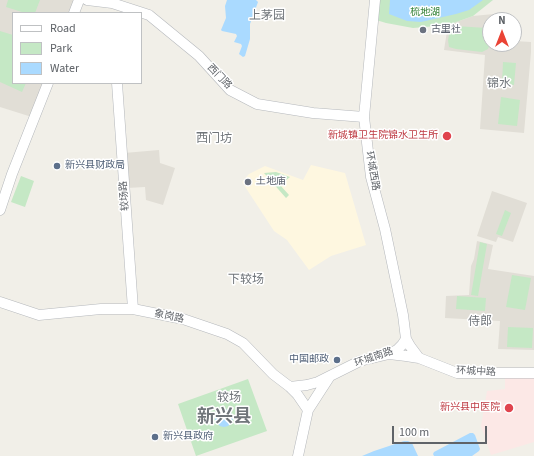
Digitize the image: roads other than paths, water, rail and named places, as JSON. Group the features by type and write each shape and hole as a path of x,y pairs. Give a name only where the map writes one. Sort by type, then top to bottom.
{"street":[{"path":"74,12 79,0"},
{"name":"西门路","path":"87,0 138,12"},
{"name":"环城西路","path":"375,0 364,117 371,177 385,229 403,315 406,339"},
{"name":"西门路","path":"142,13 149,15 199,56 230,90 257,104 312,113 364,117"},
{"path":"0,210 12,174 48,84"},
{"name":"较场路","path":"117,84 133,309"},
{"name":"象岗路","path":"0,302 39,315 101,309 133,309 183,319 227,334 243,343 273,374 290,387 308,410"},
{"path":"406,339 419,358"},
{"name":"环城南路","path":"290,387 318,382 360,361 389,354 397,350 406,339"},
{"name":"环城中路","path":"389,354 419,358 457,373 534,373"},
{"path":"298,456 308,410 330,376"}],"water":[{"path":"227,0 256,0 258,2 250,24 250,39 245,56 243,57 239,54 242,46 241,44 234,42 237,36 236,34 221,30 226,18 225,6"},
{"path":"390,0 483,0 469,10 421,22 407,21 389,14"},
{"path":"224,409 230,412 233,418 230,424 224,427 218,424 215,418 218,412"},
{"path":"470,433 475,435 480,449 472,456 434,456 434,452"},
{"path":"404,441 412,443 418,456 362,456 374,451"}],"place":[{"name":"古里社","path":"423,30"},
{"name":"新城镇卫生院锦水卫生所","path":"447,136"},
{"name":"新兴县财政局","path":"57,166"},
{"name":"土地庙","path":"248,182"},
{"name":"中国邮政","path":"337,360"},
{"name":"新兴县中医院","path":"509,408"},
{"name":"新兴县政府","path":"155,437"}],"district":[{"name":"上茅园","path":"267,16"},
{"name":"锦水","path":"499,84"},
{"name":"西门坊","path":"214,139"},
{"name":"下较场","path":"246,280"},
{"name":"侍郎","path":"480,322"},
{"name":"较场","path":"229,398"},
{"name":"新兴县","path":"224,418"}],"park label":[{"name":"梳地湖","path":"425,13"}]}
